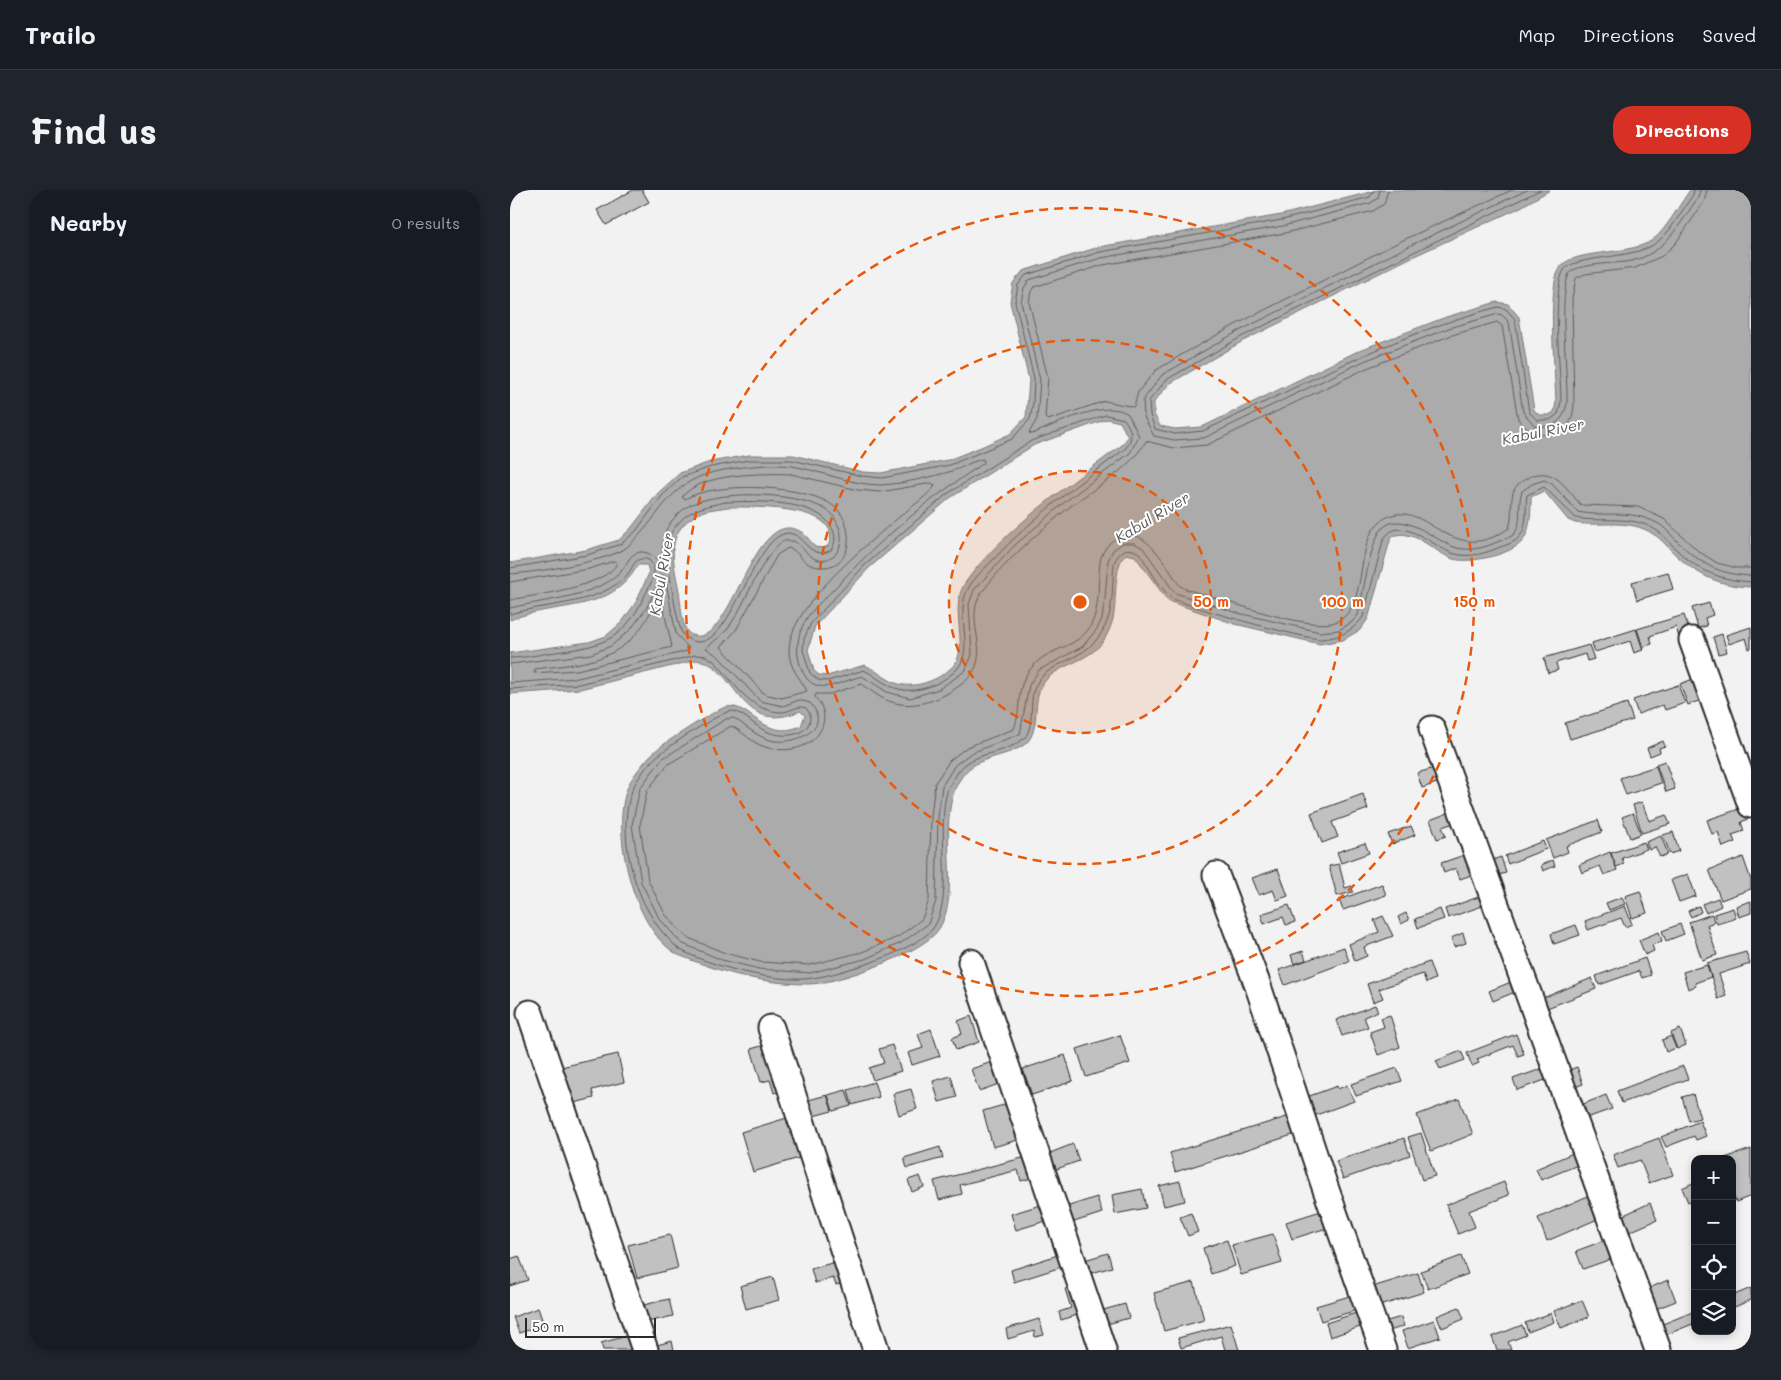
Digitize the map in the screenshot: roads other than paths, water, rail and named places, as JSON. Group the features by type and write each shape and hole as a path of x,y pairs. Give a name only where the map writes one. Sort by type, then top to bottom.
{"street":[{"path":"1692,640 1751,805"},
{"path":"1432,729 1658,1350"},
{"path":"1216,875 1258,986 1324,1184 1383,1350"},
{"path":"971,962 1103,1350"},
{"path":"530,1013 645,1350"},
{"path":"771,1028 876,1350"}],"water":[{"name":"Kabul River","path":"1378,190 1550,190 1519,208 1410,258 1243,341 1169,384 1154,402 1154,414 1160,426 1175,429 1202,427 1360,350 1446,317 1497,302 1508,304 1519,317 1534,410 1539,415 1549,415 1554,412 1556,402 1553,353 1553,295 1559,269 1574,258 1628,249 1651,241 1667,225 1690,190 1751,190 1751,587 1730,585 1701,574 1673,553 1656,536 1644,529 1615,524 1575,523 1568,520 1544,491 1531,497 1531,513 1524,539 1512,549 1502,553 1481,559 1453,559 1414,537 1399,534 1391,537 1368,619 1360,630 1343,640 1320,644 1235,624 1168,601 1135,556 1126,554 1119,566 1113,619 1104,640 1090,654 1054,673 1047,679 1038,694 1033,733 1024,745 976,764 963,775 955,788 949,819 948,903 942,924 929,939 878,966 838,979 809,984 759,980 712,968 681,956 664,945 650,926 638,903 629,878 622,825 624,801 630,782 655,751 688,728 723,708 732,707 740,709 766,725 776,729 787,730 801,726 805,715 800,711 779,717 763,715 750,708 721,673 710,664 696,660 580,689 510,694 510,653 589,642 606,636 622,622 636,602 649,573 647,565 638,565 626,581 613,592 597,599 527,614 510,620 510,563 586,550 619,540 632,527 658,493 680,473 710,462 749,455 793,455 863,472 881,473 948,460 1010,434 1026,417 1029,380 1010,302 1013,283 1023,271 1099,247 1281,215","holes":["1107,419 1120,422 1128,437 1122,445 1017,527 980,564 965,583 958,605 960,651 957,661 950,669 937,678 914,685 898,684 865,665 827,676 819,675 814,671 808,650 815,626 869,568 950,498 1034,445","727,507 774,508 810,515 823,522 830,532 828,546 823,548 815,547 803,533 787,528 773,534 760,548 727,610 716,626 704,635 697,636 687,631 682,617 673,558 675,538 687,521 701,512"]}]}
